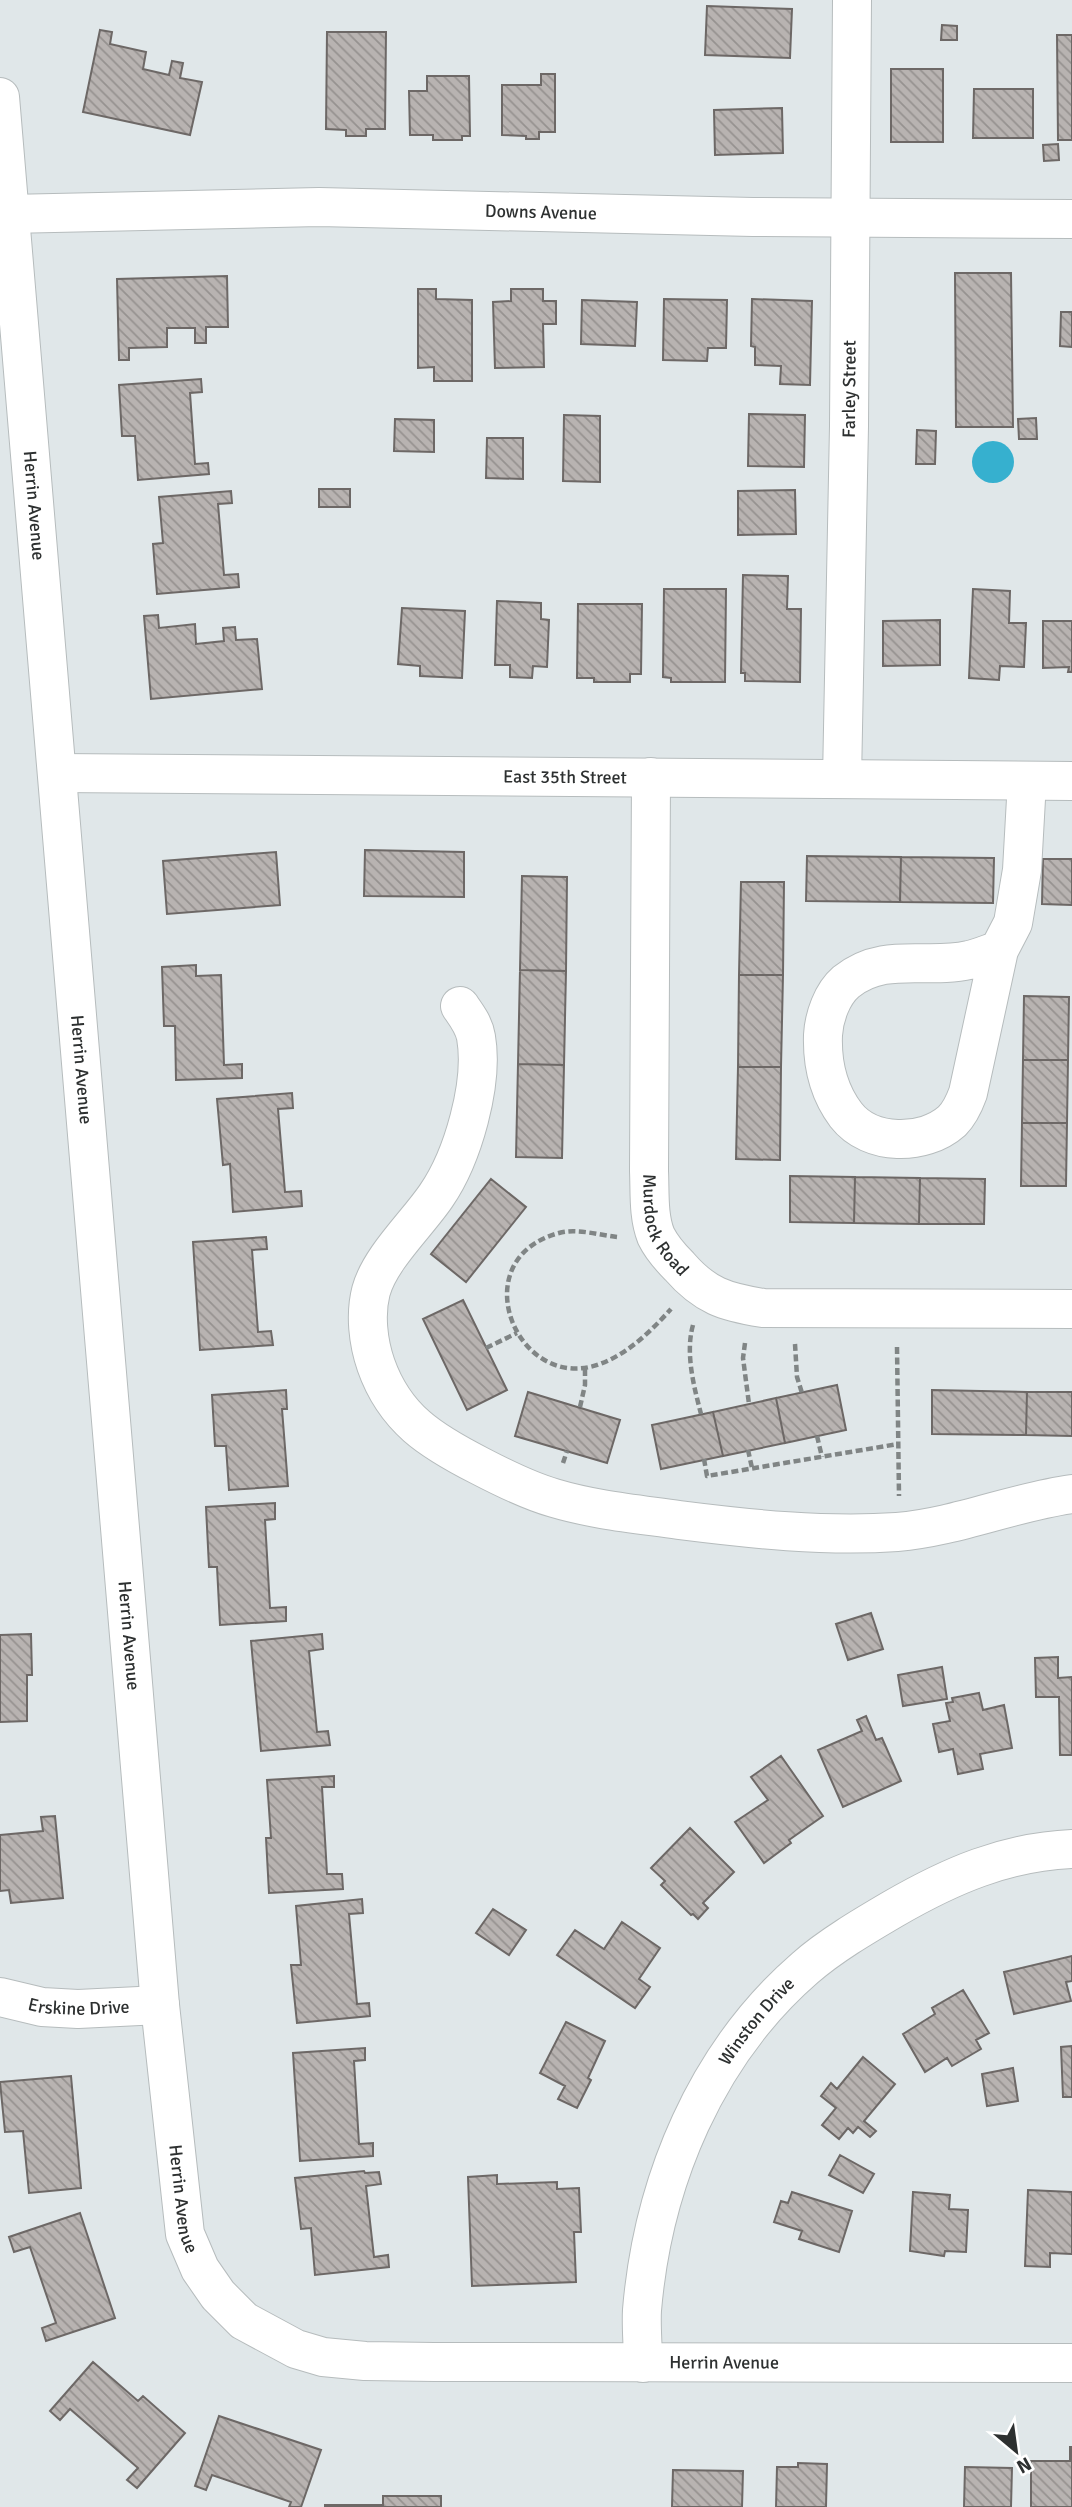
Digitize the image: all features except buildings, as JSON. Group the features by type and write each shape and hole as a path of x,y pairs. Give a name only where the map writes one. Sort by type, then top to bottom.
{"street":[{"name":"Farley Street","path":"842,779 849,426 852,0"},
{"name":"Herrin Avenue","path":"0,97 160,2005 185,2234 200,2269 218,2295 244,2321 296,2349 323,2357 354,2360 643,2363 1072,2363"},
{"name":"Downs Avenue","path":"9,214 319,207 849,218 1072,219"},
{"name":"East 35th Street","path":"57,772 1072,782"},
{"name":"Murdock Road","path":"651,777 649,1171 651,1213 656,1234 664,1250 694,1283 709,1293 730,1303 763,1308 1072,1309"},
{"path":"999,950 968,961 887,963 869,968 846,982 835,993 824,1024 822,1051 826,1074 847,1115 861,1128 887,1138 905,1140 929,1136 951,1122 961,1111 968,1093 999,950 1013,923 1022,870 1027,781"},
{"path":"460,1006 471,1021 477,1043 474,1094 464,1138 454,1167 443,1185 384,1264 372,1290 368,1321 372,1354 383,1383 405,1415 437,1444 499,1476 553,1498 620,1512 735,1527 833,1533 899,1532 1072,1494"},
{"name":"Winston Drive","path":"643,2363 642,2311 650,2255 669,2175 699,2103 747,2027 806,1966 869,1923 937,1883 1021,1855 1072,1849"},
{"name":"Erskine Drive","path":"0,1997 42,2007 78,2009 160,2005"}],"path":[{"path":"628,1239 561,1232 533,1246 520,1257 507,1280 506,1295 509,1316 517,1333 524,1343 552,1363 568,1368 585,1368 599,1364 633,1346 674,1306"},
{"path":"695,1317 690,1346 695,1393 701,1414"},
{"path":"486,1348 517,1333"},
{"path":"746,1335 743,1358 749,1404"},
{"path":"794,1340 797,1377 802,1393"},
{"path":"897,1342 899,1532"},
{"path":"580,1407 585,1385 585,1368"},
{"path":"817,1436 822,1457"},
{"path":"704,1460 707,1476 898,1444"},
{"path":"748,1451 752,1468"}],"water":[{"path":"993,441 1008,447 1014,462 1008,477 993,483 978,477 972,462 978,447"}]}
